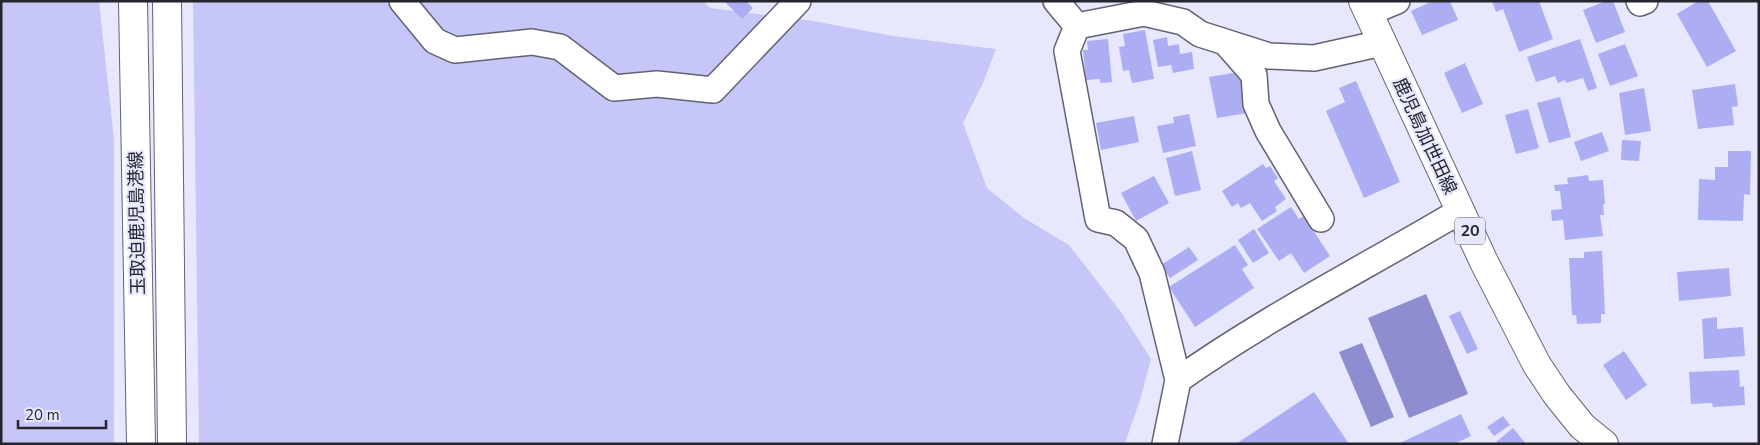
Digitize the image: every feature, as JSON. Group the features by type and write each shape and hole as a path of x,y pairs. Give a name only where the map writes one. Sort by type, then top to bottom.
{"main road":[{"name":"玉取迫鹿児島港線","path":"134,1 141,444"},
{"name":"玉取迫鹿児島港線","path":"167,1 172,444"},
{"name":"鹿児島加世田線","path":"1366,7 1460,211 1536,365 1582,426 1604,444"}],"street":[{"path":"402,1 435,41 455,50 532,42 560,47 614,88 657,84 713,90 798,1"},
{"path":"1056,1 1077,26"},
{"path":"1366,7 1397,1"},
{"path":"1640,1 1640,4 1645,1"},
{"path":"1077,26 1144,13 1178,12 1200,34 1269,56 1314,58 1382,42"},
{"path":"1077,26 1067,51 1098,219 1116,223 1136,239 1152,273 1178,380 1165,444"},
{"path":"1225,42 1254,75 1256,104 1268,131 1321,219"},
{"path":"1178,380 1273,320 1460,211"}],"shaded area":[{"path":"1,1 99,1 114,140 114,444 1,444"},
{"path":"193,1 703,1 710,8 813,21 893,36 996,49 983,83 963,123 987,188 1024,218 1069,245 1121,312 1151,359 1140,400 1125,443 199,444"},
{"path":"1426,294 1468,394 1409,418 1368,318"},
{"path":"1362,343 1394,417 1371,427 1339,352"}],"building":[{"path":"724,1 746,1 753,8 742,19"},
{"path":"1433,1 1450,1 1458,20 1422,35 1411,11"},
{"path":"1492,1 1539,1 1553,39 1519,52 1503,9 1496,12"},
{"path":"1606,1 1613,1 1625,32 1596,43 1583,10"},
{"path":"1698,1 1708,1 1736,51 1707,67 1677,14"},
{"path":"1145,30 1154,79 1132,83 1129,70 1123,71 1119,47 1125,46 1123,34"},
{"path":"1167,37 1168,46 1179,44 1180,54 1192,52 1194,69 1173,73 1171,65 1158,67 1153,40"},
{"path":"1108,39 1112,82 1100,83 1100,79 1086,80 1083,50 1088,50 1087,41"},
{"path":"1580,39 1597,88 1588,91 1583,78 1566,83 1565,80 1558,83 1555,76 1536,82 1527,57"},
{"path":"1625,44 1638,76 1610,86 1598,54"},
{"path":"1465,63 1483,104 1462,113 1444,73"},
{"path":"1239,72 1247,113 1217,118 1209,77"},
{"path":"1356,81 1400,182 1364,198 1326,111 1345,102 1339,88"},
{"path":"1735,84 1738,106 1732,107 1734,125 1698,129 1692,90"},
{"path":"1644,88 1651,131 1625,135 1619,93"},
{"path":"1560,97 1571,137 1549,143 1537,103"},
{"path":"1528,109 1539,148 1516,154 1505,115"},
{"path":"1189,114 1196,146 1163,153 1157,126 1174,123 1173,117"},
{"path":"1134,116 1139,142 1101,150 1096,123"},
{"path":"1602,132 1609,151 1581,161 1574,142"},
{"path":"1622,140 1641,141 1639,161 1621,160"},
{"path":"1192,151 1201,190 1175,196 1166,158"},
{"path":"1728,151 1751,151 1750,195 1744,194 1743,221 1698,220 1699,179 1715,180 1715,167 1728,167"},
{"path":"1263,164 1266,168 1270,166 1278,178 1274,181 1286,199 1275,207 1277,211 1262,221 1250,203 1241,208 1238,203 1232,207 1222,191"},
{"path":"1588,175 1589,181 1603,180 1605,204 1603,204 1604,215 1600,215 1603,236 1565,240 1563,220 1552,221 1551,210 1562,209 1560,191 1555,191 1554,185 1568,184 1567,178"},
{"path":"1154,176 1169,203 1136,221 1121,193"},
{"path":"1291,207 1299,219 1304,216 1330,256 1304,273 1291,253 1279,261 1257,229"},
{"path":"1254,229 1269,253 1253,263 1238,240"},
{"path":"1235,245 1248,265 1242,269 1254,288 1195,327 1169,287"},
{"path":"1189,247 1198,260 1170,278 1161,265"},
{"path":"1602,251 1605,314 1601,314 1601,323 1577,324 1576,315 1572,315 1569,258 1584,258 1584,252"},
{"path":"1729,268 1731,296 1679,301 1677,272"},
{"path":"1460,311 1478,349 1467,354 1449,316"},
{"path":"1717,317 1717,329 1743,327 1745,356 1704,359 1702,319"},
{"path":"1624,351 1647,385 1626,400 1603,365"},
{"path":"1739,370 1740,387 1744,386 1745,405 1713,407 1712,403 1691,404 1689,372"},
{"path":"1314,392 1349,444 1236,444"},
{"path":"1461,414 1471,436 1454,444 1398,444"},
{"path":"1503,416 1510,425 1494,436 1487,427"},
{"path":"1513,428 1526,444 1498,444 1496,442"}]}
